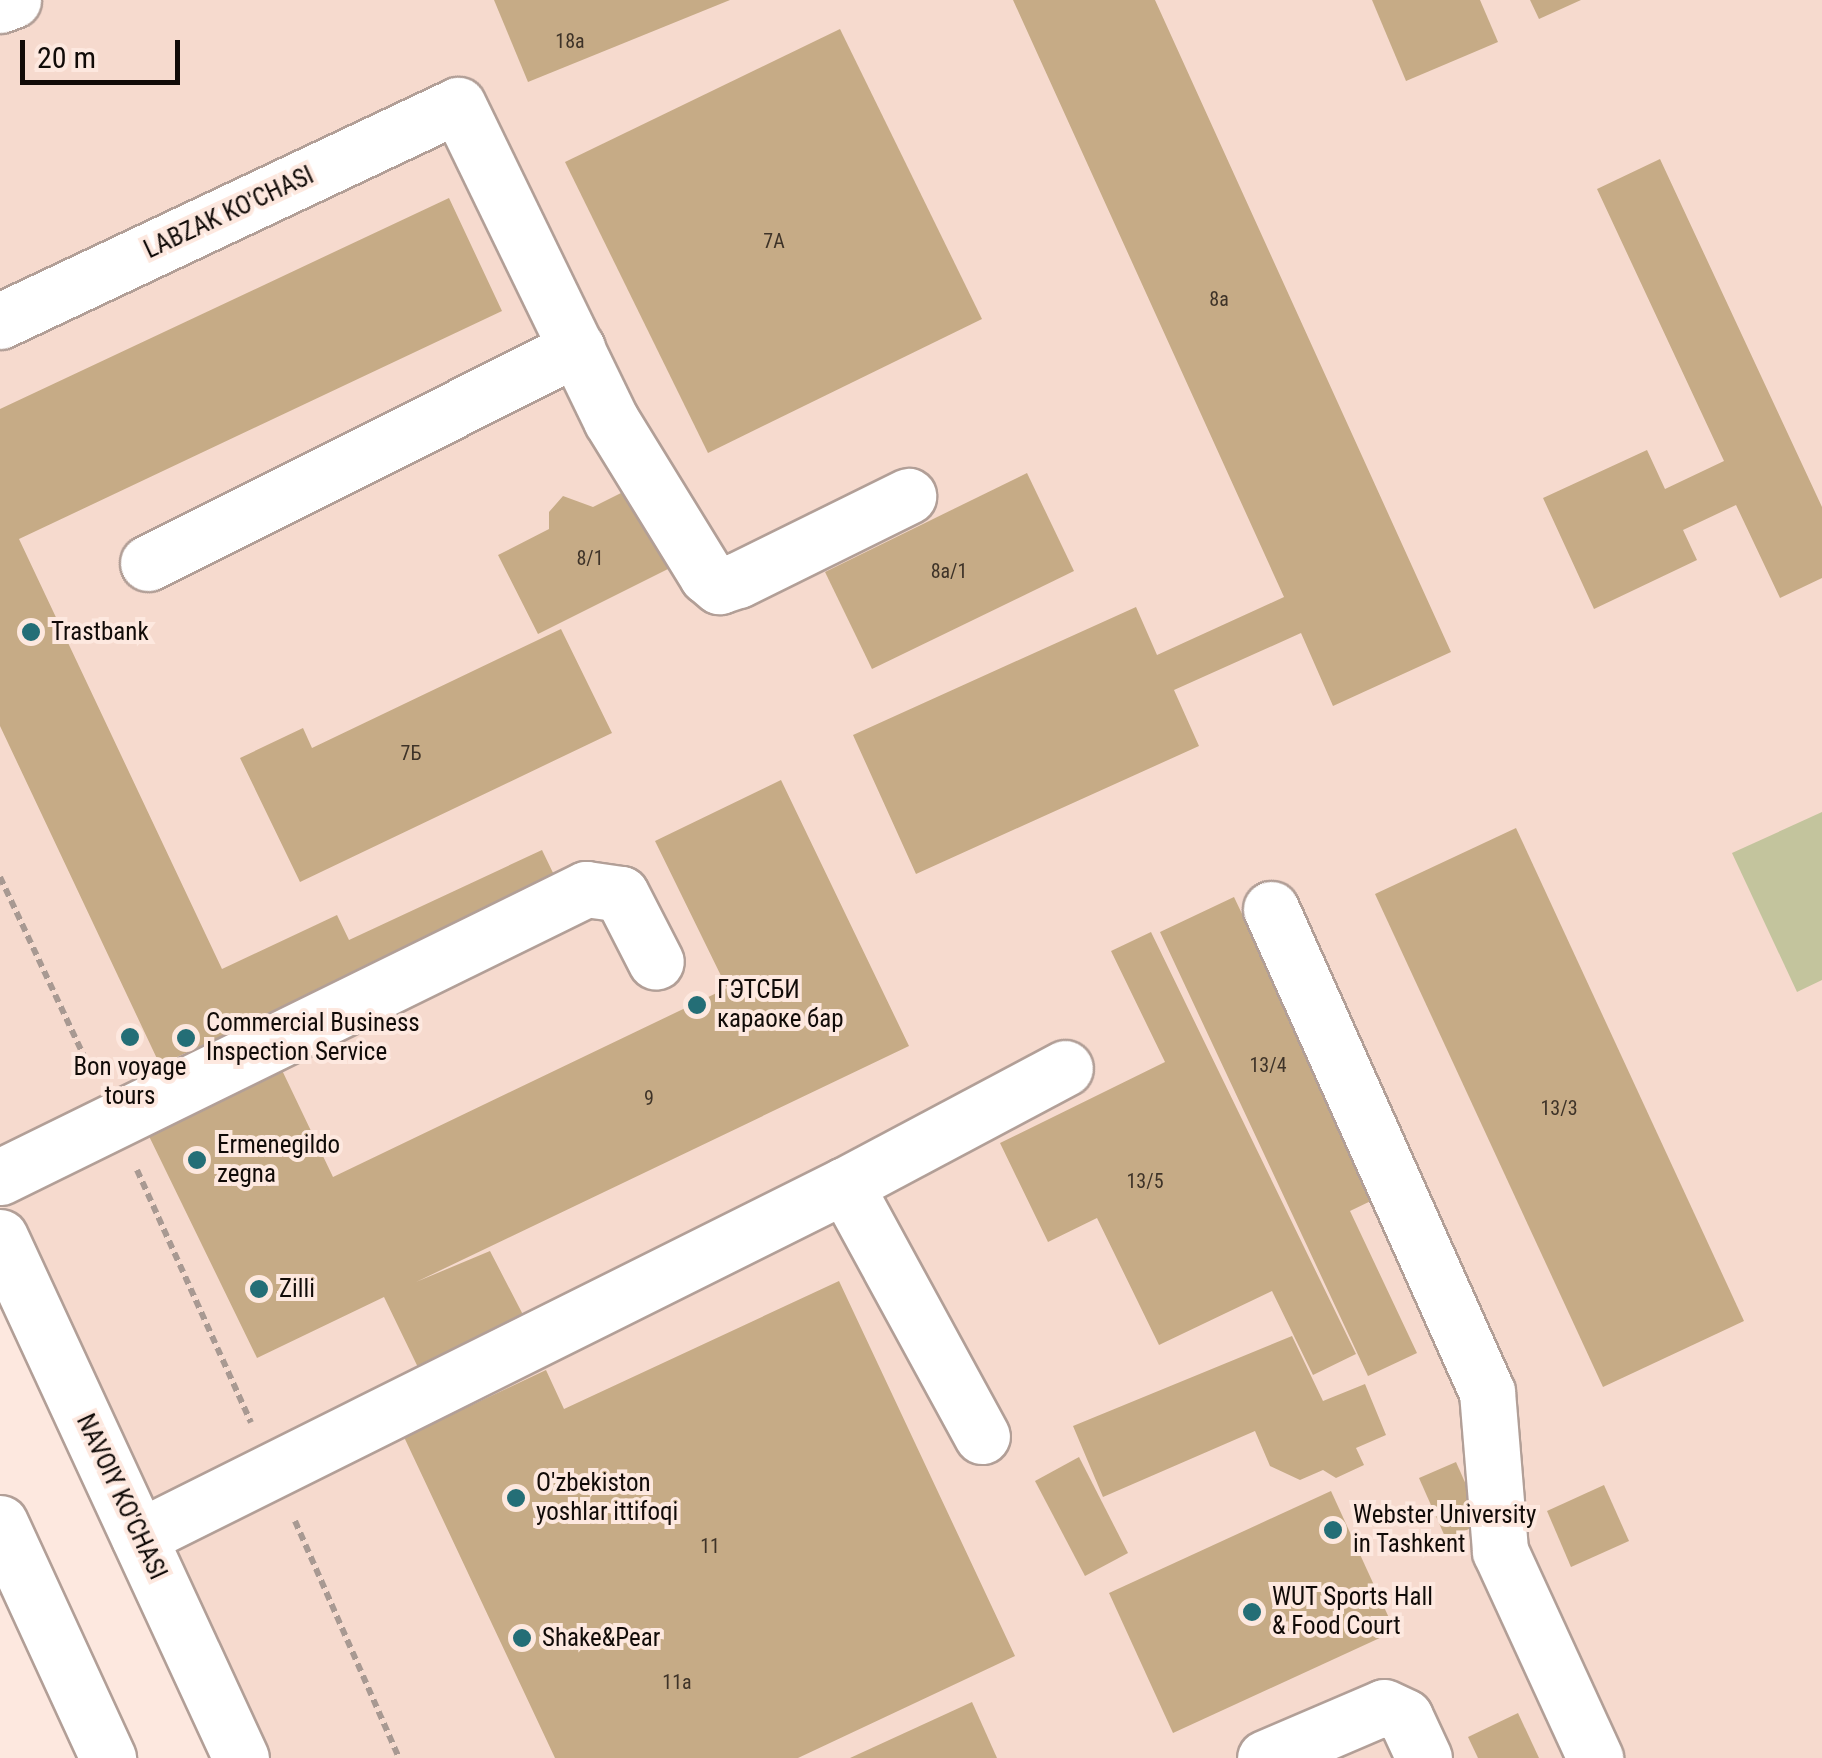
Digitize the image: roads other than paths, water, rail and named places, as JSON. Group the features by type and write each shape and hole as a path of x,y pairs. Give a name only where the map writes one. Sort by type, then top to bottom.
{"main road":[{"path":"0,5 13,0"},
{"name":"LABZAK KO'CHASI","path":"0,320 458,105 577,348"},
{"path":"148,562 577,348 611,420 719,586 908,496"},
{"path":"0,1177 586,889 621,894 656,962"},
{"path":"1271,909 1487,1392 1500,1551 1595,1758"},
{"path":"139,1537 274,1474 845,1185 1064,1068"},
{"path":"845,1185 982,1436"},
{"name":"NAVOIY KO'CHASI","path":"0,1236 241,1758"},
{"path":"0,1524 108,1758"},
{"path":"1266,1758 1384,1707 1406,1717 1424,1758"}],"place":[{"name":"Trastbank","path":"31,632"},
{"name":"ГЭТСБИ караоке бар","path":"697,1005"},
{"name":"Bon voyage tours","path":"130,1037"},
{"name":"Commercial Business Inspection Service","path":"186,1038"},
{"name":"Ermenegildo zegna","path":"197,1160"},
{"name":"Zilli","path":"259,1289"},
{"name":"O'zbekiston yoshlar ittifoqi","path":"516,1498"},
{"name":"Webster University in Tashkent","path":"1333,1530"},
{"name":"WUT Sports Hall & Food Court","path":"1252,1612"},
{"name":"Shake&Pear","path":"522,1638"}]}
